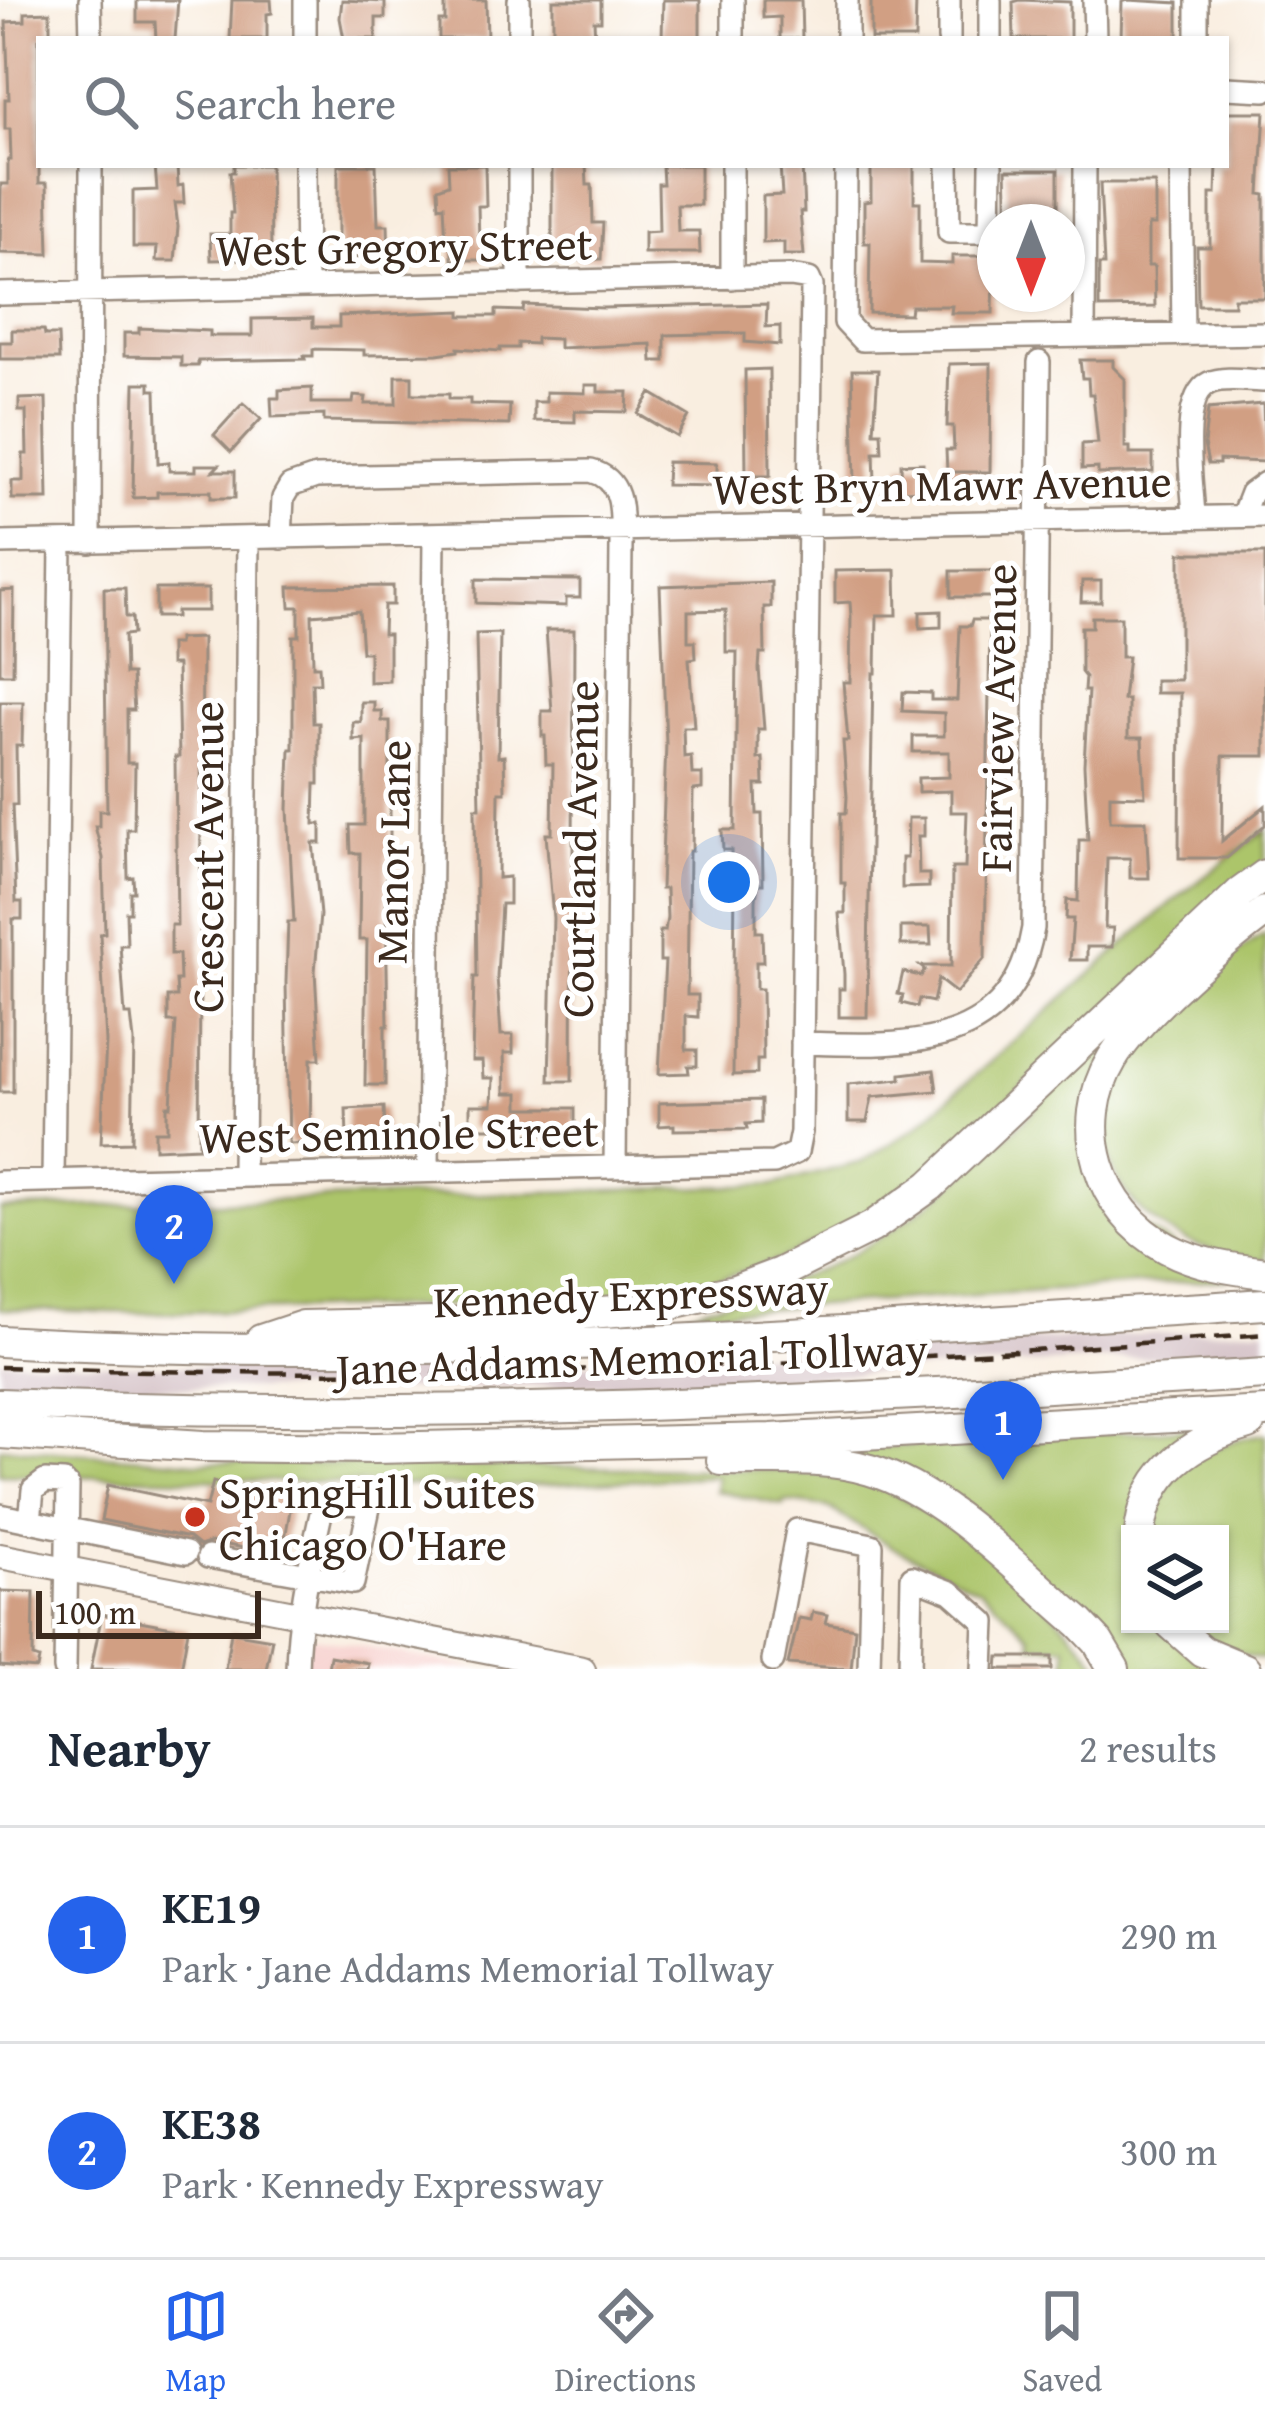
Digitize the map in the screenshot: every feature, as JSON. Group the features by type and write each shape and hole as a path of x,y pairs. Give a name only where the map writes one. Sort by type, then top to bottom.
{"highway":[{"path":"236,1349 303,1326 477,1322 653,1308 735,1290 840,1245 931,1186 1072,1048 1265,875"},
{"path":"1262,916 1124,1041 1100,1084 1091,1137 1108,1191 1133,1222 1166,1247 1203,1262 1265,1273"},
{"name":"Kennedy Expressway","path":"0,1341 236,1349 711,1340 1265,1304"},
{"name":"Jane Addams Memorial Tollway","path":"0,1404 338,1412 653,1406 869,1400 1265,1375"},
{"path":"0,1433 203,1446 568,1444 1265,1416"},
{"path":"1142,1525 1151,1489 1173,1462 1204,1439 1265,1416"},
{"path":"568,1444 649,1458 828,1462 870,1470 946,1510 1080,1623 1114,1669"},
{"path":"1181,1633 1202,1651 1245,1669"}],"main road":[{"path":"0,1556 523,1664 583,1669"}],"street":[{"path":"91,0 91,36"},
{"path":"305,0 305,36"},
{"path":"520,0 520,36"},
{"path":"733,0 733,36"},
{"path":"847,0 847,36"},
{"path":"949,0 949,36"},
{"path":"990,0 990,36"},
{"path":"1094,0 1095,36"},
{"path":"1197,0 1197,36"},
{"path":"1229,88 1265,90"},
{"path":"90,542 92,168"},
{"path":"305,168 306,287"},
{"path":"520,168 520,283"},
{"path":"732,168 732,278"},
{"path":"846,168 845,322 862,340 1265,333"},
{"path":"948,168 949,232 990,232 991,168"},
{"path":"1084,168 1084,336"},
{"path":"1180,168 1183,334"},
{"name":"West Gregory Street","path":"0,294 809,279 809,526"},
{"name":"Fairview Avenue","path":"802,1043 899,1046 946,1036 972,1024 1006,994 1029,950 1039,362"},
{"path":"1194,518 1190,409 1197,392 1213,381 1265,381"},
{"path":"281,538 283,498 301,480 591,471 612,480 620,500 621,531"},
{"path":"1254,516 1251,493 1265,483"},
{"name":"West Bryn Mawr Avenue","path":"0,543 1254,516"},
{"path":"802,1043 809,526"},
{"name":"Courtland Avenue","path":"615,1167 621,531"},
{"name":"Manor Lane","path":"428,1170 434,535"},
{"name":"Crescent Avenue","path":"243,1175 248,538"},
{"path":"53,1180 62,542"},
{"name":"West Seminole Street","path":"0,1182 774,1163 797,1152 802,1043"},
{"path":"30,1521 31,1496 38,1485 64,1482 69,1530 65,1669"},
{"path":"0,1515 308,1576 298,1616 297,1669"},
{"path":"773,1661 797,1530 872,1545 869,1669"},
{"path":"206,1557 217,1599"},
{"path":"910,1669 912,1577 950,1592 985,1622 983,1669"}],"shaded area":[{"path":"1265,1328 1265,1351 690,1383 349,1391 0,1384 0,1360 198,1367 578,1364"},
{"path":"293,1633 477,1669 294,1669"}],"green space":[{"path":"1265,830 1265,862 937,1166 841,1230 779,1260 685,1290 566,1303 145,1313 0,1309 0,1209 773,1185 862,1162 915,1128 1176,899"},
{"path":"1265,934 1265,1261 1193,1244 1146,1215 1116,1176 1107,1153 1105,1128 1119,1074 1145,1037 1206,978"},
{"path":"1130,1013 1107,1049 1101,1199 1227,1279 682,1314 830,1265 914,1215 990,1152"},
{"path":"1195,1428 1169,1447 1131,1525 1121,1525 1121,1633 1167,1633 1209,1669 1123,1669 1080,1610 829,1451"},
{"path":"1265,1434 1265,1660 1225,1648 1202,1633 1229,1633 1229,1525 1155,1525 1175,1477 1197,1458"},
{"path":"0,1447 193,1462 774,1470 842,1478 909,1502 970,1542 1033,1593 1102,1669 1067,1669 1066,1646 1031,1645 1031,1636 981,1590 894,1548 827,1507 784,1501 783,1505 715,1491 717,1476 499,1487 0,1474"}],"building":[{"path":"137,0 178,0 175,36 156,36 155,22 137,22"},
{"path":"232,0 271,0 267,36 230,36"},
{"path":"342,0 385,2 385,18 376,18 376,36 343,36"},
{"path":"445,0 486,0 487,36 439,36 439,21 445,21"},
{"path":"553,0 601,0 595,36 553,36"},
{"path":"663,0 700,0 700,36 662,36"},
{"path":"763,0 801,0 802,36 780,36 780,17 763,18"},
{"path":"871,0 916,0 915,36 871,36"},
{"path":"1013,2 1070,2 1070,36 1014,36"},
{"path":"1122,2 1178,3 1178,36 1121,36"},
{"path":"50,12 50,35 36,36 36,168 39,183 47,183 49,254 0,253 1,184 8,184 11,160 10,129 5,129 5,99 9,99 6,22 25,21 25,13"},
{"path":"1229,112 1265,112 1260,194 1265,195 1265,298 1234,298 1234,305 1198,305 1197,247 1210,247 1210,194 1216,194 1217,168 1229,168"},
{"path":"155,168 177,168 184,203 175,203 175,261 156,261 157,247 133,247 133,191 157,190"},
{"path":"234,168 270,168 271,254 211,260 210,234 230,234 230,172"},
{"path":"338,168 376,168 378,225 388,225 389,257 355,258 354,252 338,253"},
{"path":"448,168 485,168 486,206 478,206 479,243 484,243 485,260 452,260 438,188 449,184"},
{"path":"552,168 586,168 587,185 592,185 593,223 603,223 601,259 575,260 574,247 552,248"},
{"path":"662,168 700,168 700,205 677,205 678,231 699,231 700,253 644,253 644,232 659,231 658,184 663,184"},
{"path":"780,168 802,168 804,255 784,255 784,242 763,243 763,196 782,195"},
{"path":"871,168 914,168 914,202 920,202 920,263 952,264 952,256 977,256 977,312 993,313 951,313 952,306 911,306 910,314 869,313 870,243 864,243 864,202 871,201"},
{"path":"1006,170 1058,170 1058,204 1007,204"},
{"path":"1100,183 1155,183 1148,266 1154,266 1155,307 1099,308 1099,265 1104,265"},
{"path":"767,304 766,327 780,326 780,345 745,342 745,333 665,335 665,361 652,361 651,344 559,348 559,339 536,338 536,344 518,343 518,348 500,351 458,348 437,354 364,355 364,350 313,349 313,356 305,359 198,361 198,366 181,366 181,357 124,356 124,333 139,333 139,328 252,336 252,319 313,318 313,327 339,327 339,316 461,311 461,316 496,316 496,310 523,311 524,305"},
{"path":"12,330 58,335 59,359 0,359 0,342 12,342"},
{"path":"1080,360 1113,360 1113,367 1125,379 1125,447 1130,447 1130,454 1153,454 1153,472 1098,474 1098,468 1082,469 1082,444 1098,443 1093,394 1089,394 1088,378 1082,378"},
{"path":"991,363 990,472 947,472 946,450 954,450 953,426 947,426 949,364"},
{"path":"769,369 770,476 746,476 745,370"},
{"path":"852,370 878,370 874,432 881,432 882,452 874,452 875,482 855,482"},
{"path":"396,376 412,376 412,394 449,394 449,399 470,399 470,404 510,405 509,425 324,421 324,415 272,417 271,398 279,398 279,390 312,388 312,403 353,403 354,396 366,397 365,404 396,404"},
{"path":"135,383 150,383 150,390 156,390 158,463 169,462 169,471 219,465 213,471 235,471 235,498 211,498 211,491 157,492 157,497 133,498"},
{"path":"585,385 598,385 598,392 628,392 627,412 575,411 575,422 534,421 534,402 546,402 546,392 585,393"},
{"path":"651,393 689,416 677,437 638,414"},
{"path":"46,398 48,499 12,499 12,481 23,481 23,454 27,454 26,411 19,411 19,399"},
{"path":"243,403 261,419 231,452 214,435"},
{"path":"1263,404 1265,462 1219,460 1219,464 1208,464 1204,444 1208,409"},
{"path":"667,462 717,463 717,486 666,485"},
{"path":"923,463 924,490 902,491 901,464"},
{"path":"1180,553 1265,553 1265,756 1223,756 1222,841 1265,806 1265,825 1227,858 1179,858 1180,693 1155,693 1155,680 1180,680"},
{"path":"896,570 897,615 877,615 873,673 867,1017 839,1017 844,974 839,913 845,913 841,813 846,813 847,797 843,741 848,741 843,682 850,682 851,616 850,602 835,603 835,571"},
{"path":"951,571 997,571 997,597 951,597"},
{"path":"476,579 580,580 580,598 566,598 566,606 476,603"},
{"path":"1082,581 1101,581 1101,602 1081,602"},
{"path":"771,582 771,607 764,607 765,654 760,654 759,669 764,729 758,729 758,759 763,758 764,785 756,785 757,814 762,814 763,884 758,884 756,932 762,932 763,962 756,962 756,989 762,989 763,1060 757,1060 757,1074 733,1075 735,880 731,850 723,850 722,830 735,830 737,652 726,652 726,610 688,611 688,641 695,641 696,658 689,659 694,727 683,727 684,757 691,756 692,774 702,774 702,789 693,790 689,851 687,995 698,995 698,1017 686,1016 686,1050 697,1050 697,1066 688,1066 689,1073 659,1074 665,961 660,961 660,931 665,931 667,918 666,889 661,889 666,743 660,586"},
{"path":"393,586 393,605 384,605 389,681 369,682 369,652 362,652 359,611 312,615 313,666 319,666 320,683 312,683 313,723 319,723 314,824 321,824 321,843 313,843 320,915 315,971 320,1059 311,1059 310,1143 289,1144 286,982 288,922 294,922 288,809 293,636 299,636 299,607 290,607 289,587"},
{"path":"104,588 125,588 126,617 132,617 133,634 124,635 125,674 132,674 134,710 127,710 127,763 135,763 134,829 127,829 128,878 133,877 134,892 130,892 130,912 126,912 127,945 120,945 125,1015 131,1015 134,1041 132,1142 101,1143 106,1042 100,934 105,933 103,858 95,826 99,826 99,811 107,811"},
{"path":"156,589 208,589 208,611 176,611 176,617 156,617"},
{"path":"14,590 13,674 0,674 0,591"},
{"path":"941,611 941,627 920,628 920,612"},
{"path":"1092,617 1121,617 1121,657 1128,657 1123,700 1128,700 1128,738 1142,738 1145,796 1110,795 1110,821 1146,821 1149,878 1130,878 1130,858 1107,858 1105,928 1113,928 1112,947 1087,947 1087,960 1070,960 1073,919 1066,919 1067,900 1078,901 1079,840 1088,840 1084,765 1088,691 1084,691 1081,672 1081,627 1092,627"},
{"path":"972,620 990,620 985,958 956,993 938,979 933,1002 919,999 917,1007 901,1003 903,972 921,976 925,970 920,966 951,966 952,868 965,868 967,812 951,812 951,791 918,792 918,778 949,777 949,752 913,752 913,736 944,736 944,713 902,711 903,692 931,693 931,700 957,700 960,626 970,626"},
{"path":"546,630 574,630 572,1081 549,1081 553,918 546,834 552,834 553,764 546,764 542,736 542,711 552,711"},
{"path":"500,633 498,757 504,756 505,792 499,792 498,878 509,877 509,904 501,904 497,977 501,1035 513,1035 513,1053 504,1053 505,1093 519,1093 519,1108 575,1108 575,1134 493,1133 493,1128 470,1128 470,1105 492,1105 493,1078 483,1078 482,1061 472,1061 477,977 475,808 480,808 476,634"},
{"path":"202,638 199,1147 155,1149 155,1131 167,1131 167,1106 171,1106 176,1022 168,1022 168,997 177,997 176,980 180,980 179,954 171,954 171,925 177,925 175,757 179,757 177,665 170,665 170,644"},
{"path":"0,702 23,702 22,746 16,746 17,805 12,805 16,902 22,902 22,919 13,919 13,1092 0,1092"},
{"path":"361,702 374,702 374,711 382,711 382,721 390,721 385,1085 365,1085 367,940 359,940 360,853 351,853 350,825 364,825 364,739 353,740 353,722 361,722"},
{"path":"908,818 924,818 924,836 918,836 919,874 929,874 929,887 902,888"},
{"path":"901,927 930,927 931,945 901,945"},
{"path":"934,1070 937,1091 872,1097 867,1122 848,1122 848,1084"},
{"path":"761,1100 761,1123 746,1124 747,1129 659,1126 659,1103"},
{"path":"384,1107 385,1131 373,1132 373,1137 347,1138 346,1109"},
{"name":"SpringHill Suites Chicago O'Hare","path":"213,1482 293,1494 282,1555 211,1542 199,1546 189,1538 101,1520 108,1485 207,1506"},
{"path":"0,1591 34,1592 37,1669 0,1666"},
{"path":"813,1612 828,1615 826,1623 855,1628 851,1669 788,1664 799,1618 811,1620"},
{"path":"102,1614 188,1630 181,1669 91,1669"},
{"path":"231,1632 272,1639 266,1669 225,1669"},
{"path":"330,1656 368,1663 367,1669 328,1669"},
{"path":"999,1657 1052,1657 1052,1669 998,1669"}],"railway":[{"path":"0,1367 316,1373 633,1368 949,1355 1265,1334"}],"place":[{"name":"KE38","path":"174,1284"},
{"name":"KE19","path":"1003,1480"},
{"name":"SpringHill Suites Chicago O'Hare","path":"195,1517"}]}
